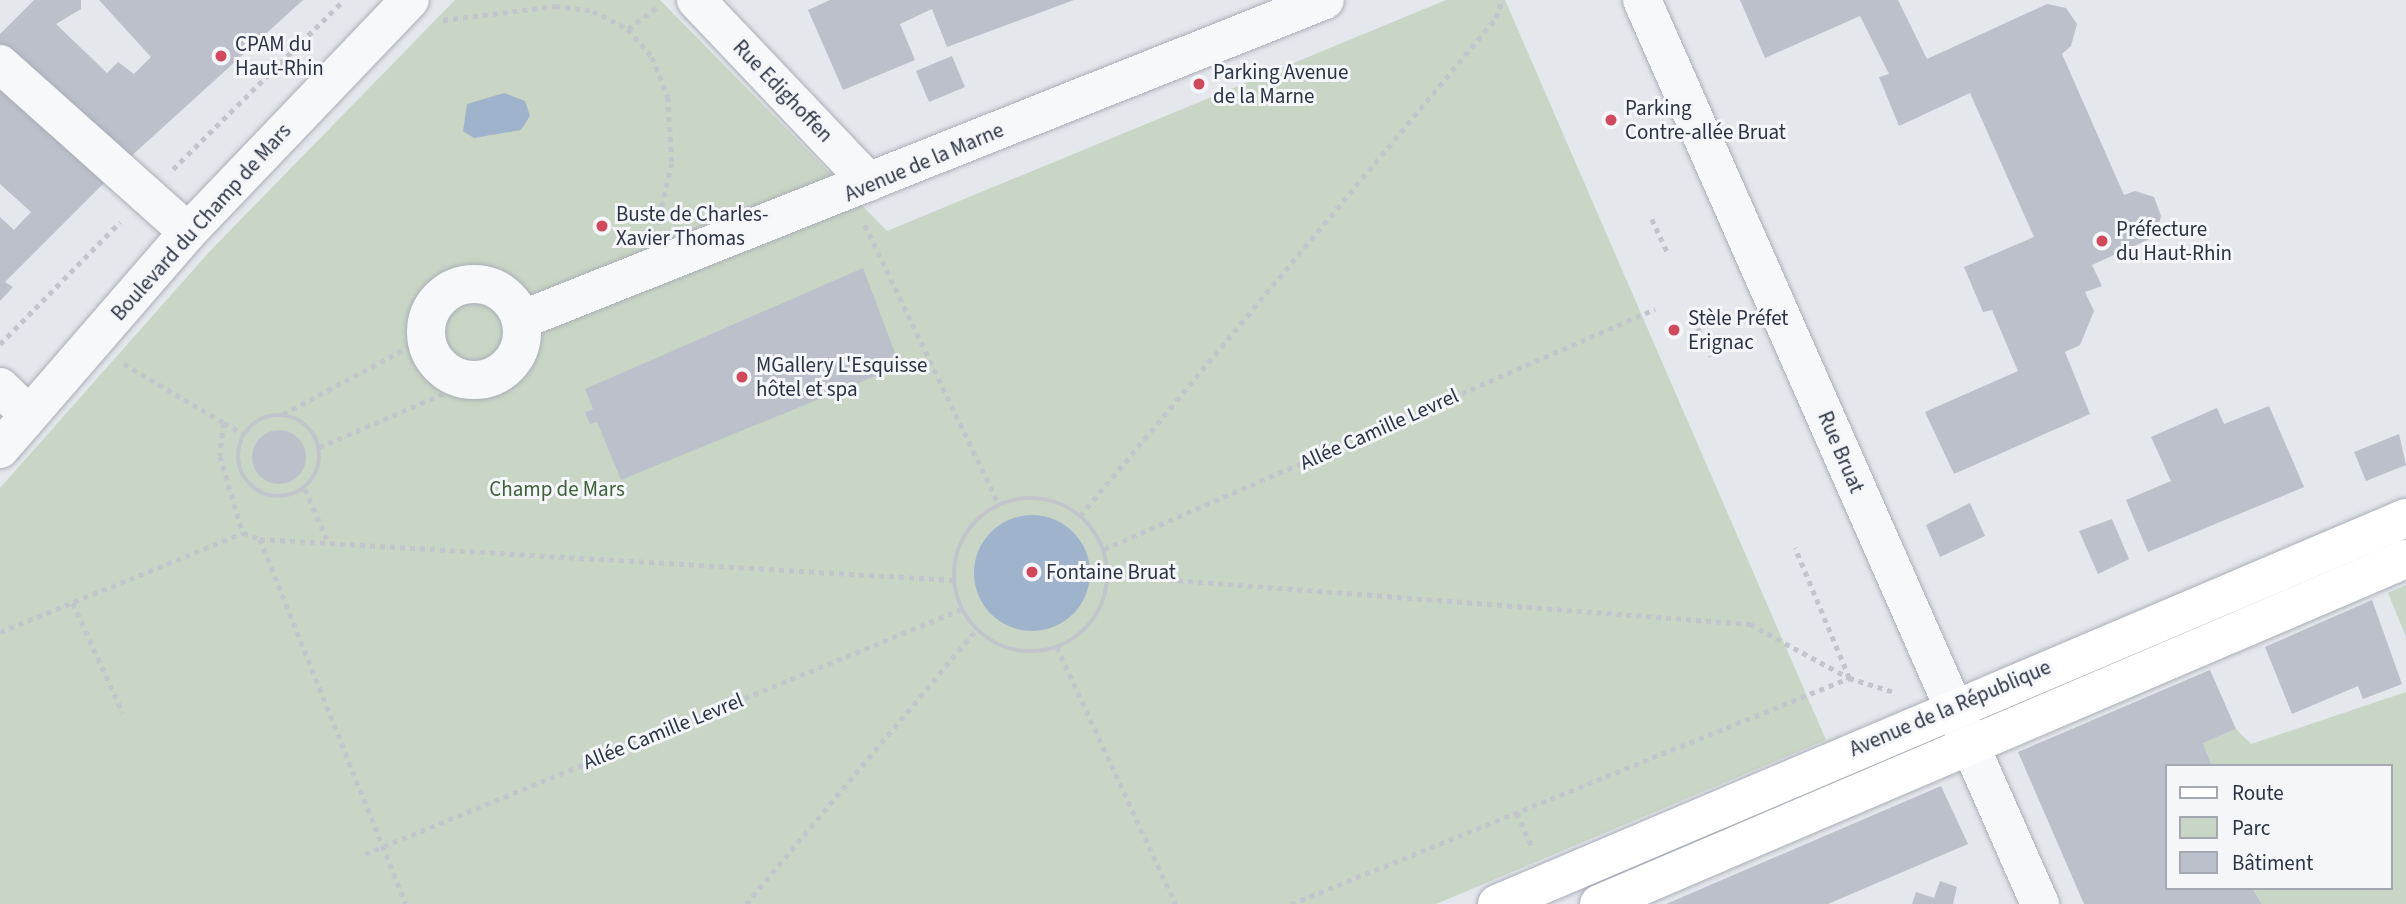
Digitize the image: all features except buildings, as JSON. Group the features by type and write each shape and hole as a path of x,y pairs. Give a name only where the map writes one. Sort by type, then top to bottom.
{"main road":[{"name":"Avenue de la République","path":"1497,904 1948,708 2406,518"},
{"name":"Avenue de la République","path":"1599,904 1971,748 2406,559"}],"street":[{"name":"Rue Edighoffen","path":"696,0 859,188"},
{"name":"Avenue de la Marne","path":"521,320 859,188 1325,0"},
{"name":"Rue Bruat","path":"1642,0 1948,708 1971,748 2040,904"},
{"name":"Boulevard du Champ de Mars","path":"0,449 188,232 423,11"},
{"path":"0,64 188,232"},
{"path":"458,287 496,290 521,320 512,362 473,381 437,362 426,337 433,307 458,287"},
{"path":"0,387 29,415"}],"path":[{"path":"628,29 666,0"},
{"path":"1080,516 1496,18 1502,0"},
{"path":"423,11 555,6 593,12 628,29 662,75 673,130 670,186 635,276"},
{"path":"859,188 999,505"},
{"path":"1652,219 1668,253"},
{"name":"Allée Camille Levrel","path":"1104,549 1655,309"},
{"path":"1698,328 1712,356"},
{"path":"283,415 306,425 320,447 318,470 305,489 268,496 247,483 238,459 244,434 261,419 283,415 426,337"},
{"path":"90,344 244,434"},
{"path":"320,447 473,381"},
{"path":"224,423 220,456 243,533"},
{"path":"305,489 327,539"},
{"path":"1032,498 1080,516 1104,549 1108,575 1099,611 1057,648 1006,648 977,629 962,609 954,580 965,536 999,505 1032,498"},
{"path":"0,632 243,533 260,539 327,539 954,580"},
{"path":"260,539 406,904"},
{"path":"1795,548 1849,678"},
{"path":"1108,575 1751,624 1849,678"},
{"path":"73,603 123,713"},
{"name":"Allée Camille Levrel","path":"365,854 962,609"},
{"path":"746,904 977,629"},
{"path":"1057,648 1176,904"},
{"path":"1291,904 1849,678"}],"green space":[{"name":"Champ de Mars","path":"455,0 660,0 887,231 1446,0 1505,0 1826,740 1436,904 0,904 0,488 210,251"},
{"path":"2406,585 2406,637 2388,593"},
{"path":"2406,692 2406,904 2262,904 2253,890 2392,890 2392,764 2211,764 2203,743 2236,729 2251,744"}],"water":[{"path":"504,93 525,101 530,116 521,130 474,138 463,131 467,104"},
{"name":"Fontaine Bruat","path":"1032,515 1054,520 1073,532 1085,551 1090,573 1085,595 1073,614 1054,626 1032,631 1010,626 991,614 979,595 974,573 979,551 991,532 1010,520"}],"place":[{"name":"CPAM du Haut-Rhin","path":"221,56"},
{"name":"Parking Avenue de la Marne","path":"1199,84"},
{"name":"Parking Contre-allée Bruat","path":"1611,120"},
{"name":"Buste de Charles- Xavier Thomas","path":"602,226"},
{"name":"Préfecture du Haut-Rhin","path":"2102,241"},
{"name":"Stèle Préfet Erignac","path":"1674,330"},
{"name":"MGallery L'Esquisse hôtel et spa","path":"742,377"},
{"name":"Fontaine Bruat","path":"1032,572"}]}
